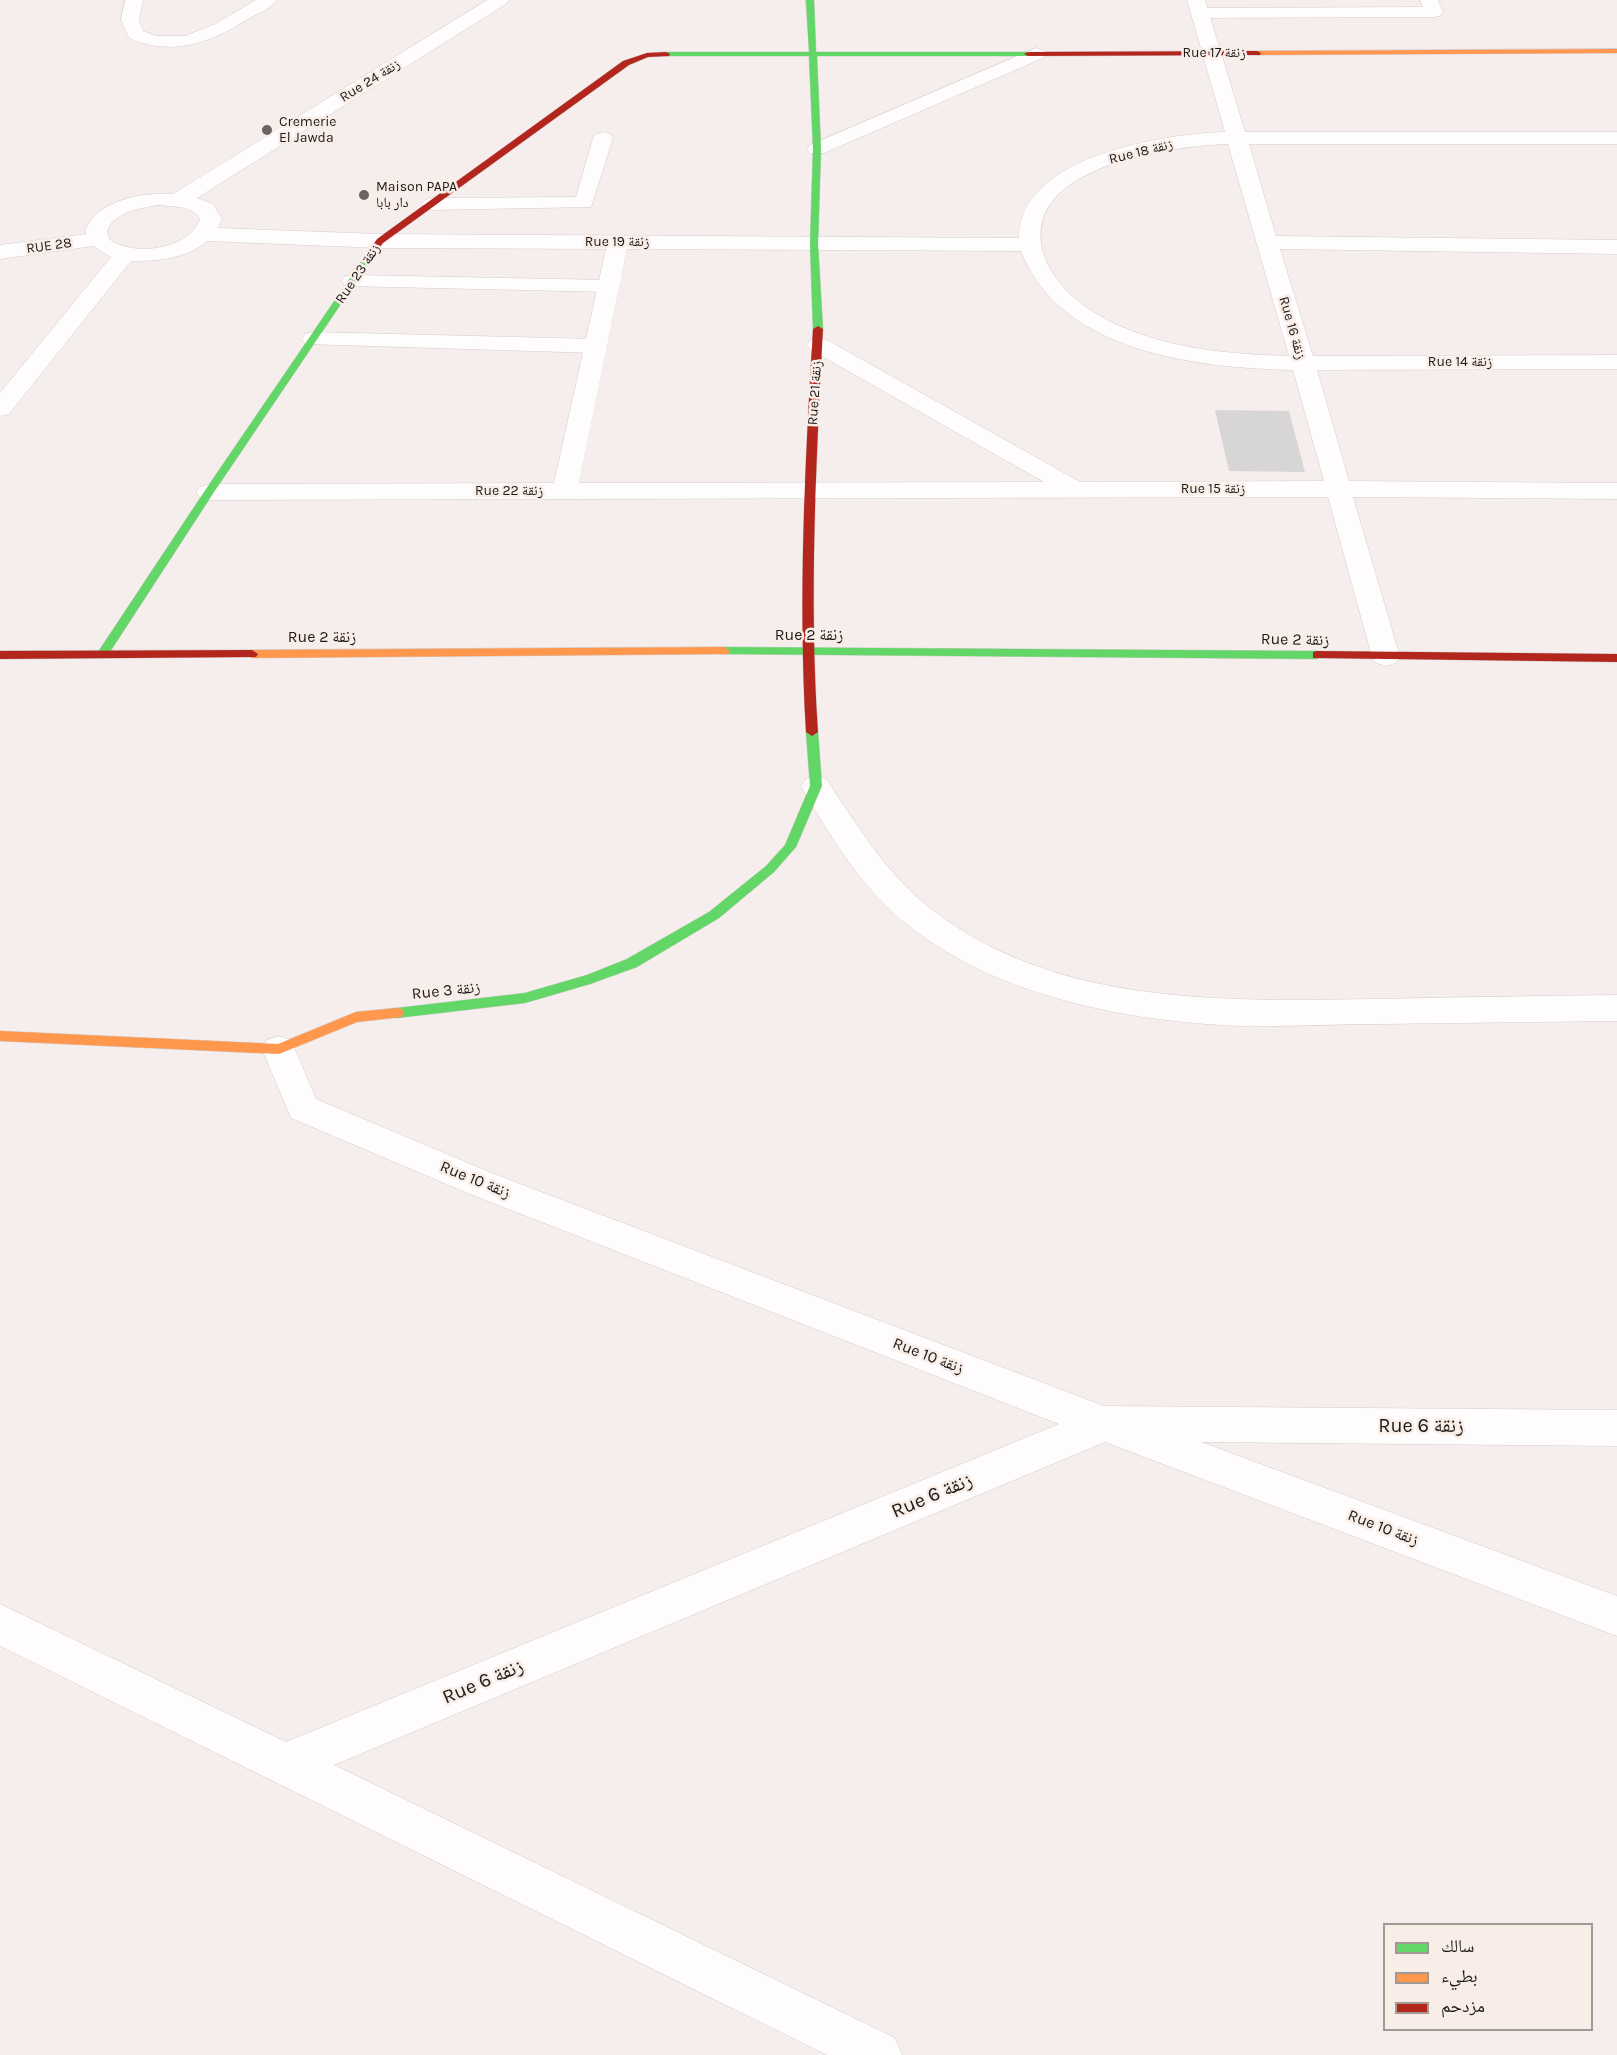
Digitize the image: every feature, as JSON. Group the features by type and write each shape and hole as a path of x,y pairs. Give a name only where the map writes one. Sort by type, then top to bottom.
{"street":[{"name":"Rue 24 زنقة","path":"180,199 500,0"},
{"name":"Rue 21 زنقة","path":"810,0 817,149 814,244 819,345 809,490 807,651 816,786"},
{"name":"Rue 16 زنقة","path":"1198,6 1303,363 1386,657"},
{"name":"Rue 17 زنقة","path":"812,55 1617,51"},
{"name":"Rue 23 زنقة","path":"102,655 209,492 380,241 636,58 676,53 812,55"},
{"path":"817,149 1036,54"},
{"name":"Rue 18 زنقة","path":"1303,363 1203,357 1151,344 1116,332 1084,316 1053,292 1041,275 1030,245 1030,223 1040,202 1060,185 1090,167 1123,154 1159,145 1237,139 1617,138"},
{"path":"180,199 197,204 209,212 211,223 205,234 190,244 170,252 147,255 125,254 108,248 98,239 96,232 100,224 116,210 143,201 180,199"},
{"name":"Rue 19 زنقة","path":"205,234 380,241 1030,245"},
{"name":"RUE 28","path":"0,252 98,239"},
{"path":"566,491 618,242"},
{"path":"1268,242 1617,247"},
{"path":"0,409 125,254"},
{"path":"819,345 1076,490"},
{"name":"Rue 14 زنقة","path":"1303,363 1617,362"},
{"name":"Rue 22 زنقة","path":"209,492 809,490"},
{"name":"Rue 15 زنقة","path":"809,490 1617,491"},
{"name":"Rue 2 زنقة","path":"0,655 807,651 1617,658"},
{"path":"816,786 863,859 909,907 969,948 1003,965 1041,981 1084,993 1133,1003 1187,1010 1240,1013 1617,1008"},
{"name":"Rue 3 زنقة","path":"0,1036 279,1049 356,1017 525,998 590,979 632,963 714,915 770,868 790,847 816,786"},
{"name":"Rue 10 زنقة","path":"279,1049 303,1108 482,1184 1104,1424 1617,1616"},
{"name":"Rue 6 زنقة","path":"285,1764 1104,1424 1617,1428"},
{"path":"0,1624 878,2055"}],"lane":[{"path":"134,0 130,20 135,34 145,40 181,43 198,38 268,0"},
{"path":"1198,6 1434,12 1429,0"},
{"path":"432,204 584,203 603,138"},
{"path":"353,280 609,286"},
{"path":"314,339 596,346"}],"building":[{"path":"1215,410 1289,411 1305,472 1229,471"}],"traffic: fast":[{"path":"810,0 817,149 814,244 818,329"},
{"path":"666,54 1028,54"},
{"path":"102,655 209,492 370,255"},
{"path":"724,651 1317,655"},
{"path":"397,1013 525,998 590,979 632,963 714,915 770,869 790,847 816,786 812,732"}],"traffic: slow":[{"path":"1257,53 1617,51"},
{"path":"252,654 724,651"},
{"path":"0,1036 279,1049 356,1017 397,1013"}],"traffic: jam":[{"path":"1028,54 1257,53"},
{"path":"370,255 380,241 626,63 647,55 666,54"},
{"path":"812,732 807,651 809,490 818,329"},
{"path":"0,655 252,654"},
{"path":"1317,655 1617,658"}],"place":[{"name":"Cremerie El Jawda","path":"267,130"},
{"name":"Maison PAPA دار بابا","path":"364,195"}]}
